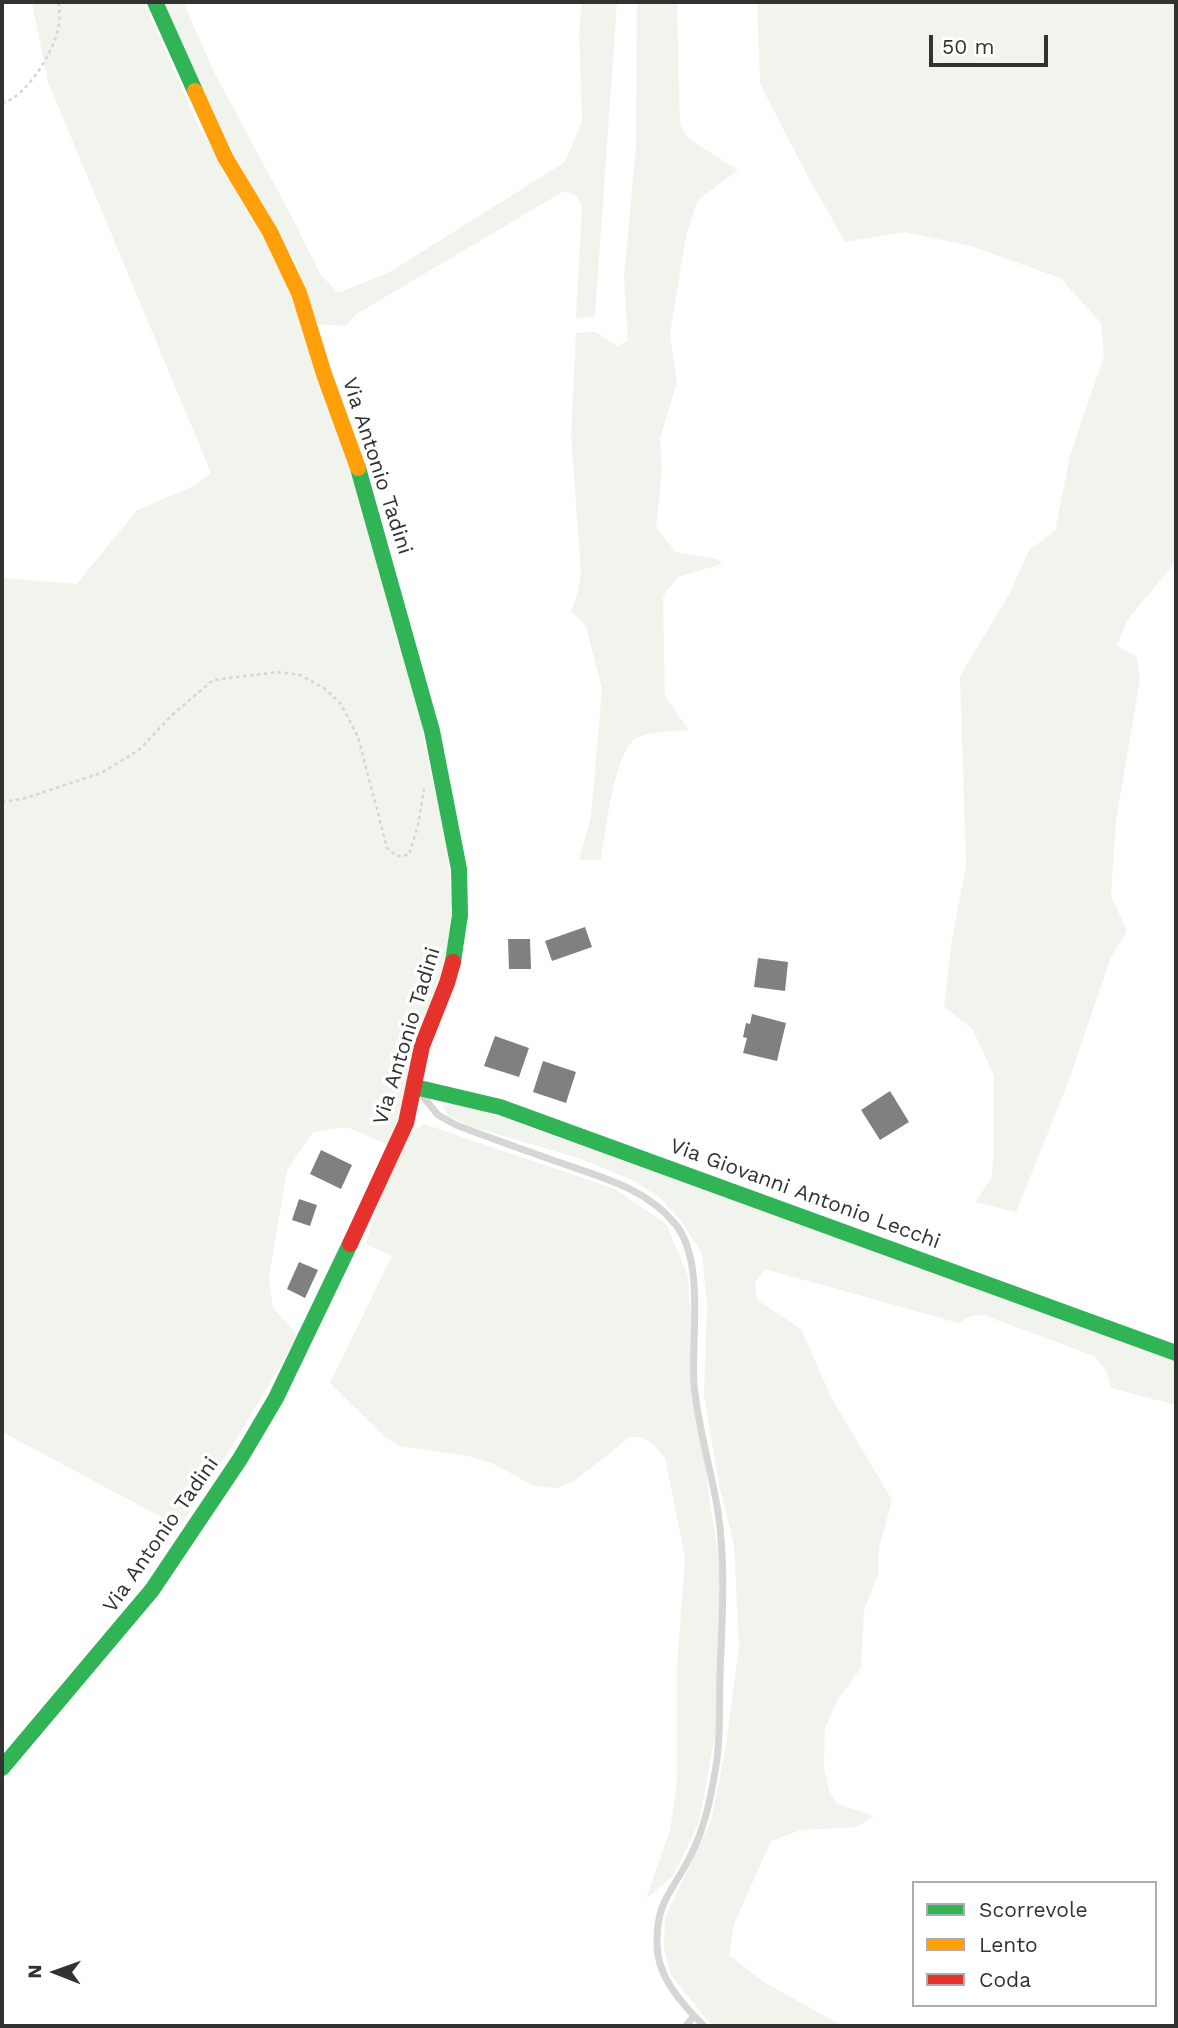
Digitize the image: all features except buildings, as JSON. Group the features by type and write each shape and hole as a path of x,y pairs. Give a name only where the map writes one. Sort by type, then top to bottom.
{"street":[{"name":"Via Antonio Tadini","path":"2,1768 152,1590 259,1429 315,1320 411,1107 422,1046 454,958 460,915 459,869 432,731 363,481 324,374 302,300 270,232 221,148 155,2"},
{"name":"Via Giovanni Antonio Lecchi","path":"415,1087 500,1107 1176,1353"}],"lane":[{"path":"415,1087 438,1115 456,1125 642,1195 662,1209 676,1225 687,1247 693,1292 694,1382 698,1424 718,1510 724,1561 717,1763 702,1831 665,1899 659,1918 657,1944 664,1977 704,2026"},
{"path":"686,2026 694,2016"}],"path":[{"path":"2,103 10,101 27,86 51,50 59,26 59,2"},
{"path":"2,802 26,798 101,774 139,750 172,715 213,680 278,672 300,675 324,688 341,705 358,737 387,848 397,856 409,855 414,843 425,783"}],"shaded area":[{"path":"32,2 144,2 199,127 244,198 292,291 360,489 420,707 425,747 447,841 452,905 446,960 409,1059 407,1089 391,1146 346,1127 313,1132 287,1170 269,1278 273,1308 298,1335 180,1527 2,1432 2,578 77,584 137,510 194,486 211,473 48,82"},
{"path":"160,2 183,2 214,72 320,274 338,293 388,273 565,162 582,122 579,31 582,2 617,2 595,317 576,318 582,205 575,195 564,191 355,315 346,326 317,324 296,263 222,133"},
{"path":"637,2 677,2 680,125 689,139 738,170 697,201 686,236 670,334 677,383 660,438 662,471 656,527 676,552 718,559 722,564 678,577 663,596 665,696 689,730 647,735 635,739 628,747 616,777 601,860 579,860 591,817 602,689 586,626 571,611 581,573 571,435 576,333 596,332 618,347 628,340 624,276 636,147"},
{"path":"757,2 1176,2 1176,552 1175,563 1128,619 1117,645 1137,658 1140,679 1116,821 1111,896 1127,931 1111,957 1069,1080 1016,1212 975,1202 991,1179 994,1155 994,1076 973,1030 944,1006 952,939 966,866 960,676 1010,593 1029,550 1055,531 1070,456 1104,356 1101,323 1060,278 971,246 904,232 845,242 760,84"},
{"path":"461,1103 1176,1358 1176,1405 1111,1388 1106,1370 1094,1356 984,1315 971,1316 959,1323 765,1269 755,1282 757,1300 801,1329 832,1399 892,1500 879,1548 878,1574 864,1611 861,1668 838,1699 825,1728 824,1768 830,1794 838,1804 874,1816 857,1827 801,1830 771,1841 734,1924 729,1955 764,1982 842,2026 712,2026 671,1975 664,1949 665,1918 711,1821 726,1745 739,1646 734,1545 719,1485 704,1395 707,1303 702,1254 682,1222 659,1197 632,1180 581,1159 470,1126 448,1116 442,1105"},
{"path":"424,1124 615,1189 666,1224 688,1276 696,1383 722,1577 716,1731 699,1822 673,1876 646,1899 670,1830 677,1782 677,1666 685,1558 665,1458 653,1444 641,1437 630,1437 574,1481 557,1488 534,1486 494,1464 468,1456 399,1446 384,1436 330,1383 392,1256 366,1244 381,1195 410,1134"}],"traffic: fast":[{"path":"155,2 195,91"},
{"path":"358,468 432,731 459,869 460,915 453,962"},
{"path":"415,1087 500,1107 1176,1353"},
{"path":"2,1768 152,1590 240,1459 276,1398 350,1244"}],"traffic: slow":[{"path":"195,91 225,157 270,232 299,293 324,374 358,468"}],"traffic: jam":[{"path":"350,1244 406,1123 422,1046 453,962"}]}
